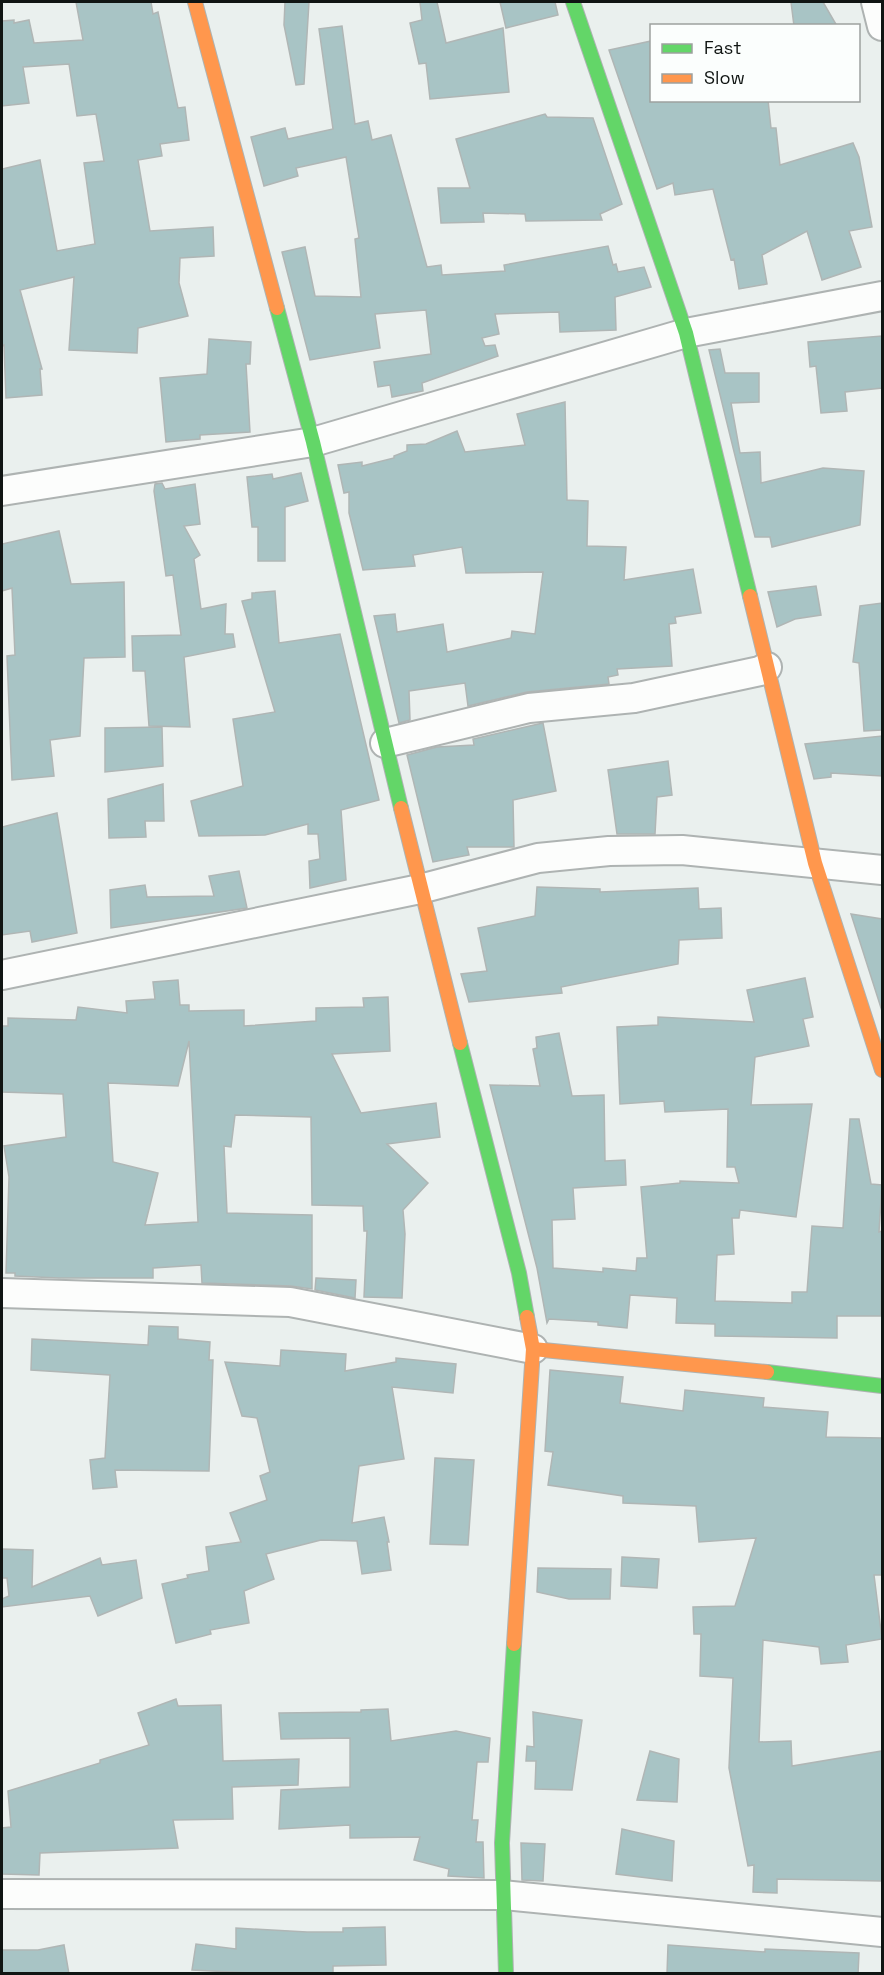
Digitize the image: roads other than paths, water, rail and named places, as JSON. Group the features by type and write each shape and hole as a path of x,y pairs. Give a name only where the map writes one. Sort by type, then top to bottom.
{"street":[{"path":"195,2 313,442 420,889 519,1273 533,1349 502,1832 506,1974"},
{"path":"573,2 686,333 815,863 882,1070"},
{"path":"876,2 882,26"},
{"path":"2,491 313,442 686,333 882,296"},
{"path":"385,743 529,708 634,698 760,671 767,667"},
{"path":"2,975 420,889 538,858 609,851 682,850 882,870"},
{"path":"2,1293 290,1302 533,1349 882,1386"},
{"path":"2,1894 503,1895 882,1932"}]}
